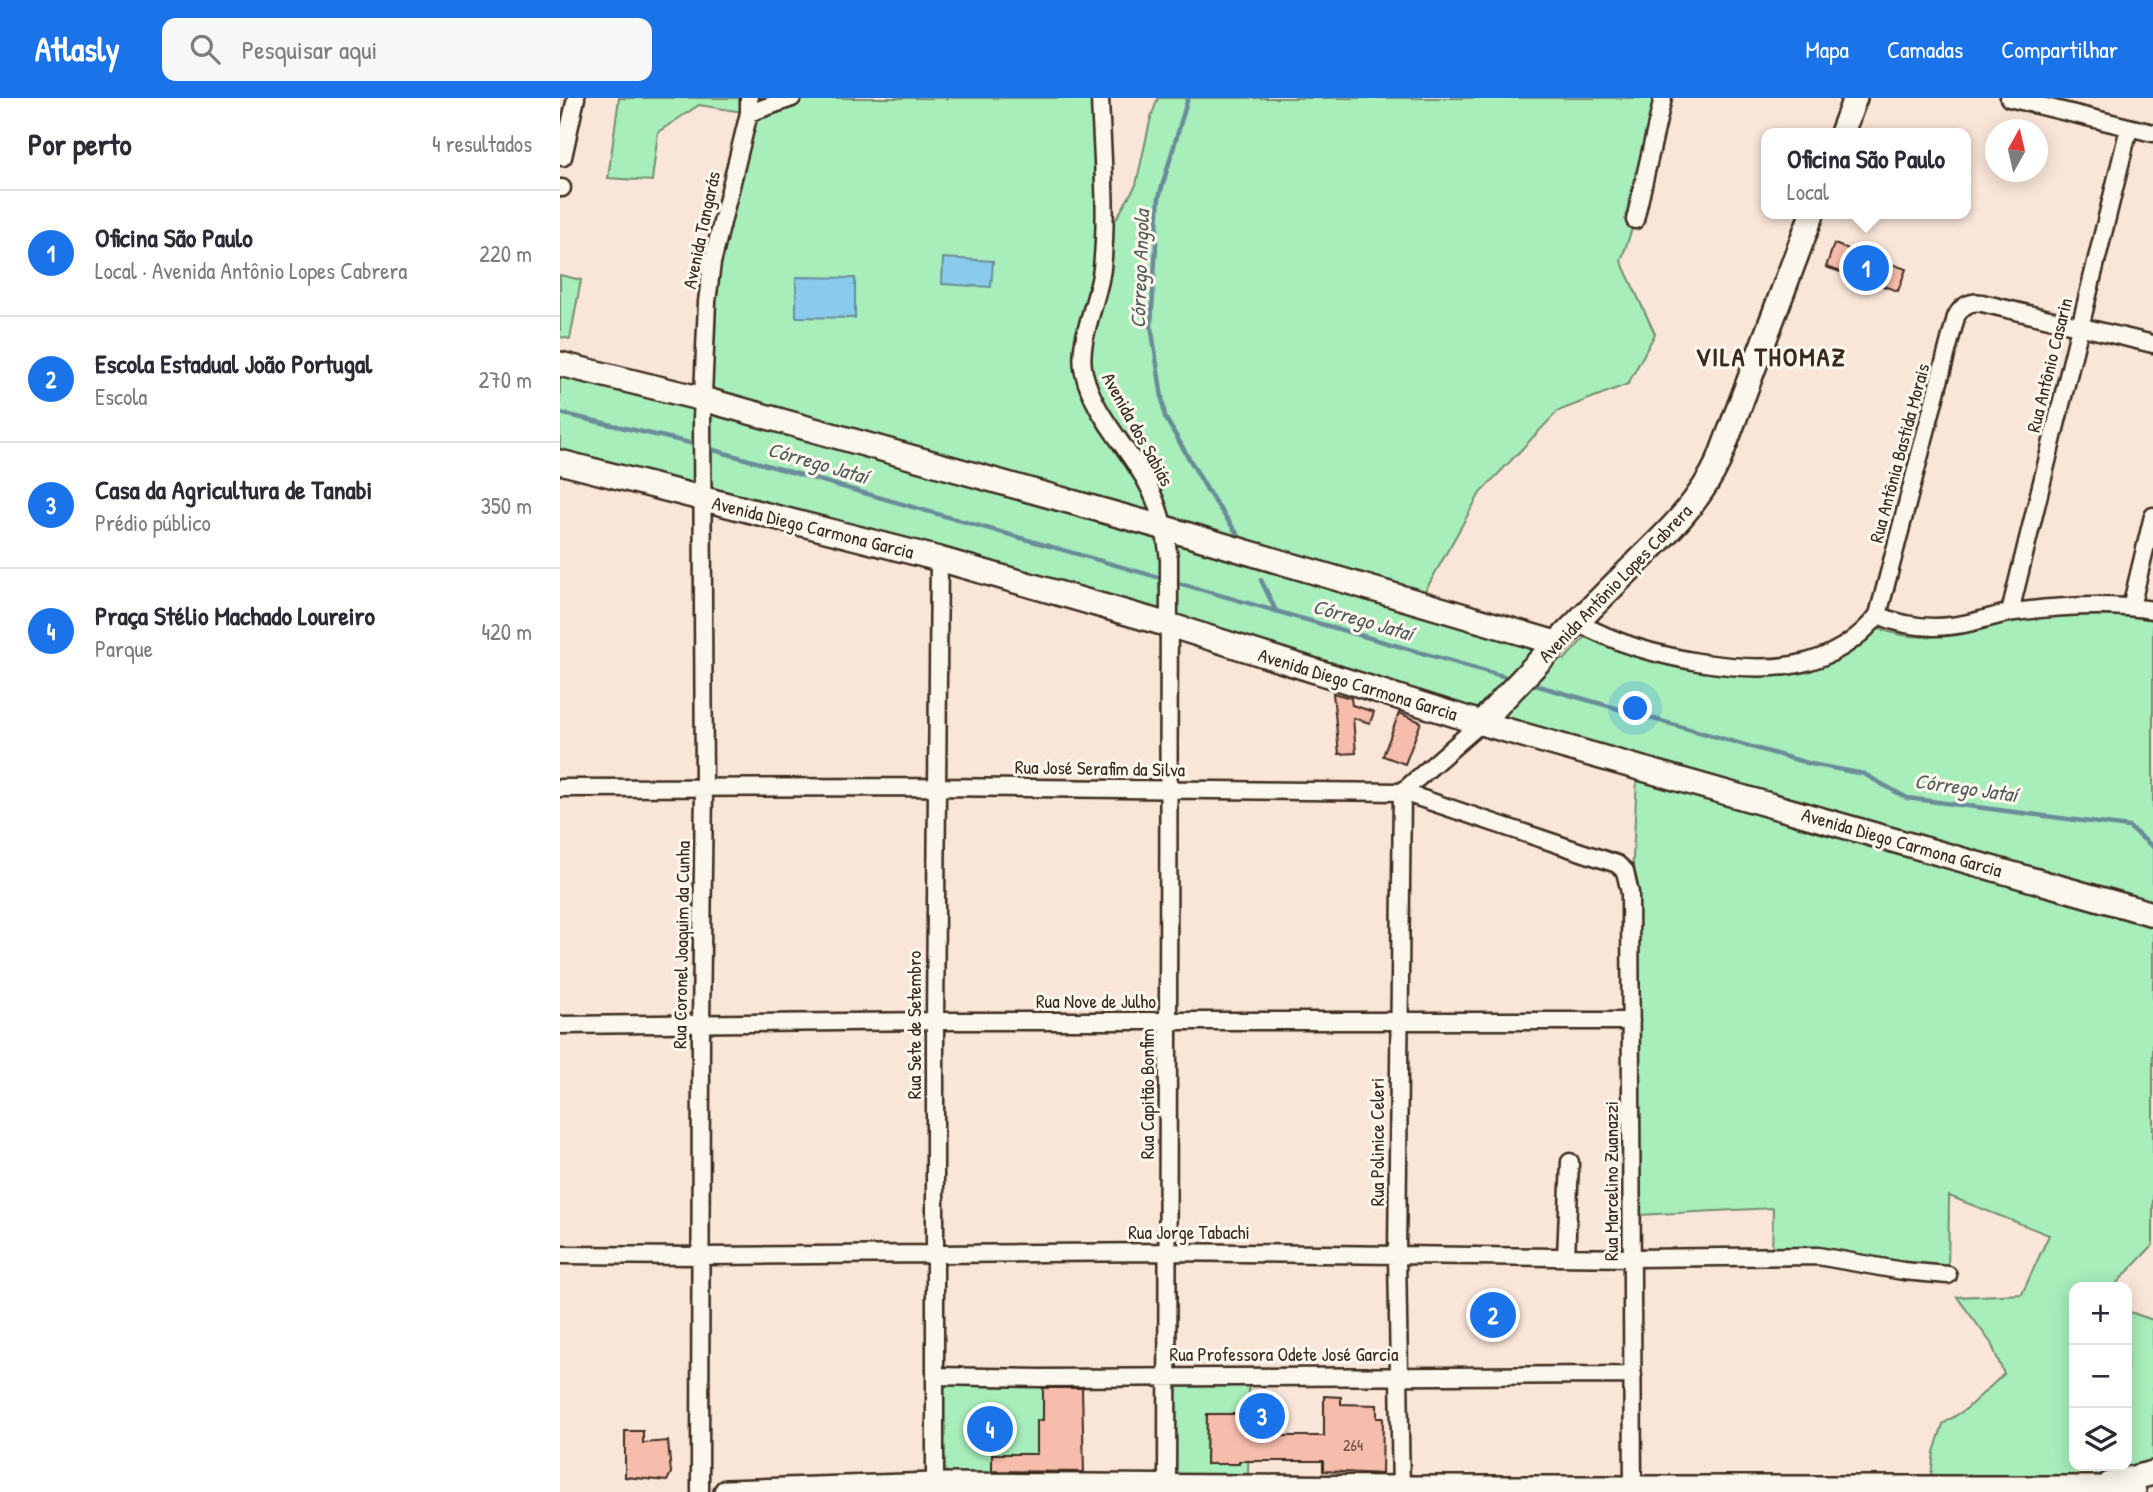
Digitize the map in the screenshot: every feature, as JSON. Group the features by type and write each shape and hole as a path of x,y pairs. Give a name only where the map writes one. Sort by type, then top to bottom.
{"main road":[{"path":"1844,128 1855,98"},
{"name":"Avenida Antônio Lopes Cabrera","path":"1485,718 1550,648 1679,519 1700,494 1711,477 1810,219"},
{"path":"560,364 703,409 1165,528 1550,648"},
{"name":"Avenida Diego Carmona Garcia","path":"560,462 939,558 2153,914"},
{"path":"2097,1488 2153,1472"},
{"path":"726,1492 935,1489 2097,1488 2134,1492"}],"street":[{"path":"560,156 563,156 576,98"},
{"path":"749,105 792,98"},
{"name":"Avenida dos Sabiás","path":"1100,98 1105,237 1102,273 1083,352 1083,370 1090,390 1117,440 1147,484 1165,528"},
{"path":"1635,220 1663,98"},
{"path":"2009,98 2153,133"},
{"name":"Avenida Tangarás","path":"703,409 707,302 712,263 749,105"},
{"name":"Rua Antônio Casarin","path":"2010,612 2129,128"},
{"name":"Rua Antônia Bastida Morais","path":"1878,615 1956,317 1966,305 1982,303 2080,326"},
{"path":"2080,326 2153,344"},
{"name":"Rua Coronel Joaquim da Cunha","path":"700,1492 703,409"},
{"path":"2131,607 2153,516"},
{"name":"Rua Capitão Bonfim","path":"1165,528 1169,559 1167,1489"},
{"name":"Rua Sete de Setembro","path":"935,1489 939,558"},
{"path":"1577,622 1640,650 1725,666 1765,669 1807,663 1839,649 1864,634 1878,615 1909,626 1941,628 2010,612 2071,606 2153,610"},
{"name":"Avenida Antônio Lopes Cabrera","path":"1402,792 1485,718"},
{"name":"Rua José Serafim da Silva","path":"560,788 937,787 1402,792 1607,859 1617,863 1625,871"},
{"name":"Rua Polinice Celeri","path":"1401,1490 1397,1255 1402,792"},
{"name":"Rua Marcelino Zuanazzi","path":"1625,871 1630,893 1633,1490"},
{"name":"Rua Nove de Julho","path":"560,1025 935,1021 1631,1021"},
{"path":"1566,1257 1570,1162"},
{"name":"Rua Jorge Tabachi","path":"560,1255 1167,1252 1633,1258 1818,1256 1903,1271 1948,1275"},
{"name":"Rua Professora Odete José Garcia","path":"935,1376 1633,1374"}],"green space":[{"path":"619,98 1100,98 1106,236 1136,185 1151,117 1158,98 1663,98 1635,220 1621,261 1655,334 1628,384 1558,411 1480,493 1419,602 703,399 707,302 749,113 699,105 658,132 652,181 608,178"},
{"path":"560,275 581,280 570,339 560,337"},
{"path":"560,374 693,404 1518,639 1564,660 1585,637 1726,671 1838,653 1878,628 1916,637 1952,634 2057,615 2105,614 2153,618 2153,910 712,491 560,451"},
{"path":"1637,777 2153,920 2153,1245 2118,1282 2069,1282 2069,1471 2132,1471 2132,1313 2153,1320 2153,1469 2096,1484 1930,1484 1934,1452 1943,1424 1966,1409 2004,1374 1991,1343 1957,1297 2022,1294 2049,1235 1949,1196 1948,1275 1772,1257 1773,1208 1639,1215 1632,879"},
{"path":"1171,1378 1249,1378 1248,1485 1170,1485","holes":["1207,1414 1239,1414 1206,1463"]},
{"path":"944,1380 1043,1381 1043,1420 1037,1421 1037,1438 1042,1439 1042,1482 1036,1482 1036,1454 992,1454 992,1482 942,1482"}],"water":[{"path":"943,258 993,261 991,287 942,284"},
{"path":"796,277 855,278 855,318 796,317"}],"building":[{"path":"1834,244 1906,269 1898,291 1826,267"},
{"path":"1333,693 1351,698 1352,705 1374,712 1370,723 1353,718 1356,753 1339,754"},
{"path":"1399,713 1421,722 1405,764 1383,756"},
{"path":"1043,1388 1082,1388 1084,1472 992,1471 992,1454 1037,1454 1037,1420 1043,1420"},
{"path":"1324,1396 1341,1397 1341,1404 1377,1405 1377,1418 1383,1418 1382,1474 1323,1471 1323,1461 1239,1461 1239,1464 1206,1464 1207,1414 1252,1414 1252,1397 1271,1397 1272,1436 1324,1436"},
{"path":"625,1431 643,1431 643,1443 668,1441 671,1473 667,1481 625,1477"}],"waterway":[{"name":"Córrego Angola","path":"1188,98 1159,197 1151,325 1165,417 1209,493 1243,542"},
{"name":"Córrego Jataí","path":"560,413 699,445"},
{"name":"Córrego Jataí","path":"707,448 1513,679"},
{"name":"Córrego Angola","path":"1261,580 1275,609"},
{"name":"Córrego Jataí","path":"1528,683 1811,764 1864,774 1907,798 2129,827 2153,847"}],"place":[{"name":"Oficina São Paulo","path":"1866,268"},
{"name":"Escola Estadual João Portugal","path":"1493,1315"},
{"name":"Casa da Agricultura de Tanabi","path":"1262,1416"},
{"name":"Praça Stélio Machado Loureiro","path":"990,1429"}],"district":[{"name":"VILA THOMAZ","path":"1771,357"}]}
